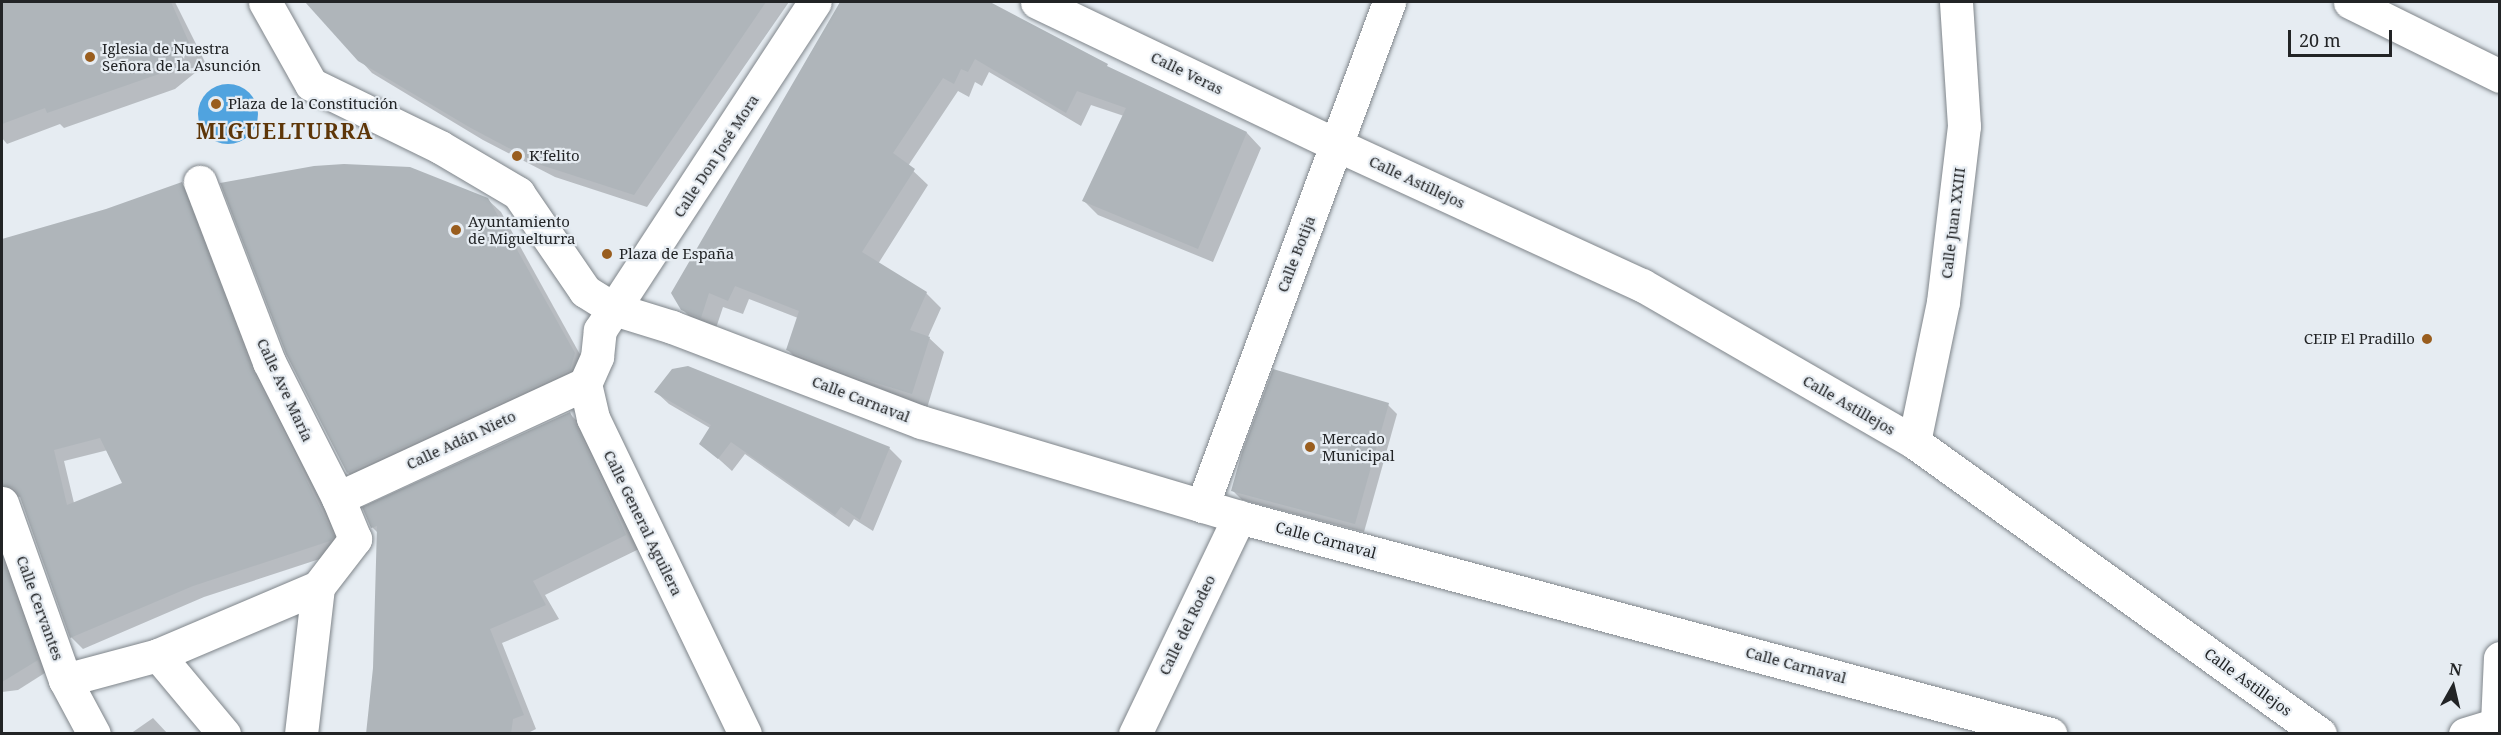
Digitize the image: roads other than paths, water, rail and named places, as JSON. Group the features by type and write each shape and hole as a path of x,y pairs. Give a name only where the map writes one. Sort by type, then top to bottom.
{"street":[{"name":"Calle Don José Mora","path":"614,309 687,201 815,2"},
{"name":"Calle Veras","path":"1037,2 1336,145"},
{"name":"Calle Botija","path":"1202,506 1389,2"},
{"name":"Calle Juan XXIII","path":"1914,442 1943,302 1964,126 1956,2"},
{"path":"2350,2 2499,76"},
{"name":"Calle Carnaval","path":"270,4 311,84 440,147 518,194 585,291 614,309 672,327 921,422 1239,517 2050,734"},
{"name":"Calle Astillejos","path":"1336,145 1642,285 1914,442 2320,734"},
{"name":"Calle Ave María","path":"200,182 269,362 338,498 355,539 318,587"},
{"path":"585,384 597,357 600,330 614,309"},
{"name":"Calle Adán Nieto","path":"338,498 585,384"},
{"name":"Calle General Aguilera","path":"585,384 593,418 745,734"},
{"name":"Calle Cervantes","path":"2,503 65,680 94,734"},
{"name":"Calle del Rodeo","path":"1135,734 1239,517"},
{"path":"65,680 158,655 318,587 301,734"},
{"path":"158,655 224,734"},
{"path":"2465,734 2498,723 2499,658"}],"water":[{"path":"222,84 234,84 245,89 253,97 258,114 256,126 245,139 234,144 222,144 211,139 203,131 198,120 198,108 203,97 211,89"}],"place":[{"name":"Iglesia de Nuestra Señora de la Asunción","path":"90,57"},
{"name":"Plaza de la Constitución","path":"216,104"},
{"name":"K'felito","path":"517,156"},
{"name":"Ayuntamiento de Miguelturra","path":"456,230"},
{"name":"Plaza de España","path":"607,254"},
{"name":"CEIP El Pradillo","path":"2427,339"},
{"name":"Mercado Municipal","path":"1310,447"}],"district":[{"name":"MIGUELTURRA","path":"285,131"}]}
